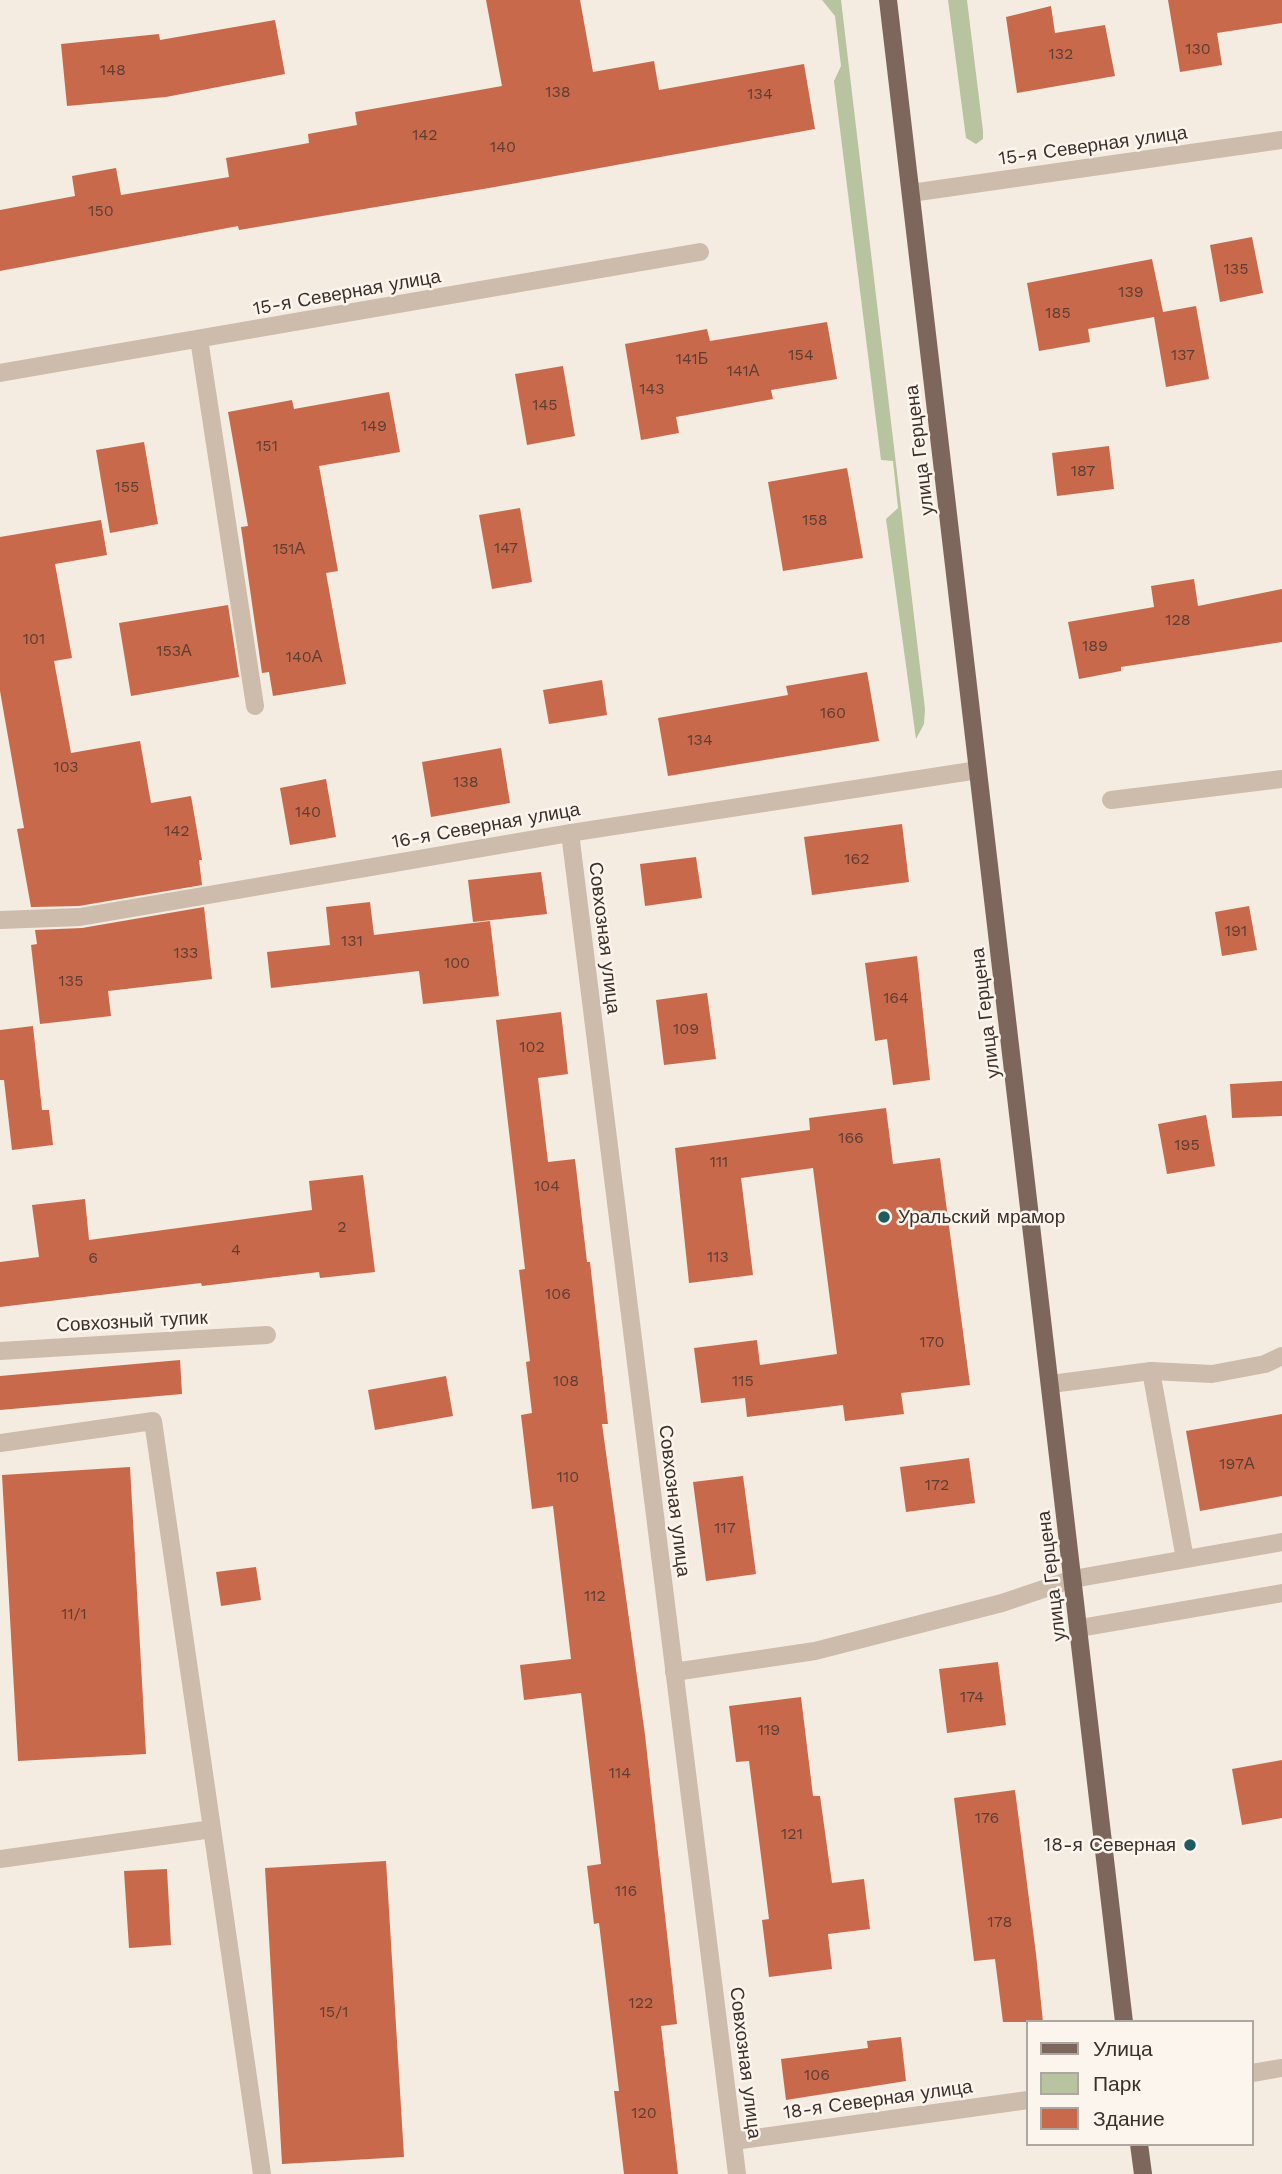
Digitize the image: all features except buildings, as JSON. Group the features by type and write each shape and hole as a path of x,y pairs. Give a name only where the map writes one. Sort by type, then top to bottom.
{"main road":[{"name":"улица Герцена","path":"888,0 1124,2020"},
{"path":"1139,2146 1143,2174"}],"street":[{"name":"15-я Северная улица","path":"911,193 1282,140"},
{"name":"15-я Северная улица","path":"0,373 700,252"},
{"path":"199,340 255,706"},
{"name":"16-я Северная улица","path":"0,919 80,917 570,833 978,770"},
{"path":"1111,800 1282,779"},
{"name":"Совхозная улица","path":"570,833 737,2174"},
{"name":"Совхозный тупик","path":"0,1351 267,1335"},
{"path":"1051,1384 1151,1371 1212,1374 1265,1364 1282,1356"},
{"path":"1151,1371 1185,1559"},
{"path":"0,1443 153,1421 261,2174"},
{"path":"674,1672 815,1651 1002,1603 1073,1579 1282,1542"},
{"path":"1080,1628 1282,1593"},
{"path":"0,1860 212,1829"},
{"path":"1254,2073 1282,2068"},
{"name":"18-я Северная улица","path":"734,2141 1026,2100"}],"green space":[{"path":"822,0 841,0 925,709 924,724 916,739 886,519 898,508 893,461 881,460 834,81 841,66 835,16"},
{"path":"948,0 967,0 983,131 983,139 976,144 966,138"}],"place":[{"name":"Уральский мрамор","path":"884,1217"},
{"name":"18-я Северная","path":"1190,1845"}]}
